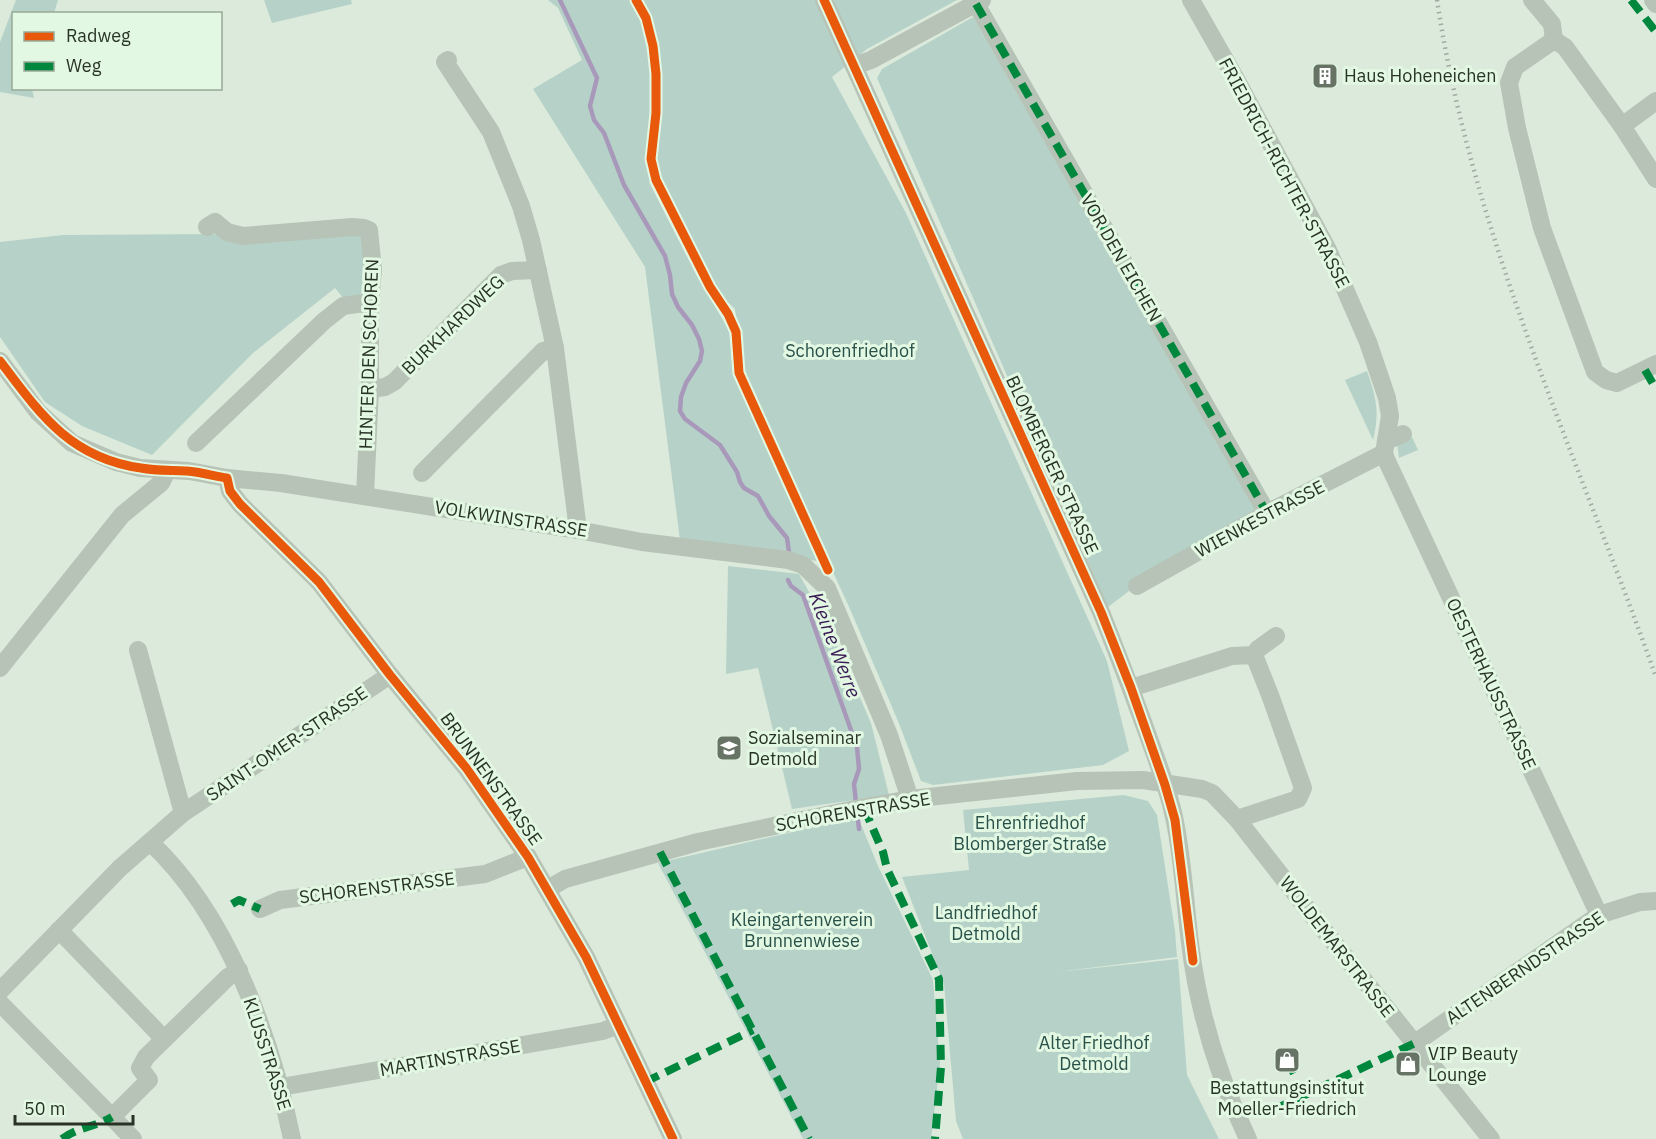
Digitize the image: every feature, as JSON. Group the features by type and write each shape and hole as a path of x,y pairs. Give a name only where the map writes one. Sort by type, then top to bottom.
{"street":[{"name":"BLOMBERGER STRASSE","path":"824,0 1101,612 1131,688 1175,820 1190,946 1205,1025 1226,1086 1248,1139"},
{"name":"FRIEDRICH-RICHTER-STRASSE","path":"1191,0 1333,261 1368,342 1387,398 1391,443"},
{"path":"1532,0 1552,24 1554,40"},
{"path":"1653,0 1656,4"},
{"path":"854,66 871,60 979,2"},
{"name":"VOR DEN EICHEN","path":"979,2 1267,513"},
{"path":"1554,40 1565,47 1622,126 1656,179"},
{"path":"1554,40 1515,67 1509,83 1517,128 1542,228 1595,372 1606,380 1617,383 1656,364"},
{"path":"448,60 445,62 491,132 521,206 555,348 578,530"},
{"path":"1622,126 1656,101"},
{"name":"HINTER DEN SCHOREN","path":"207,227 215,222 227,232 243,236 352,227 369,230 373,270 370,302 370,389 365,495"},
{"name":"BURKHARDWEG","path":"370,389 385,387 394,382 501,275 512,271 538,270"},
{"path":"196,443 324,321 344,306 370,302"},
{"path":"422,473 543,351 555,348"},
{"name":"VOLKWINSTRASSE","path":"0,361 38,412 72,442 116,462 140,468 189,471 227,478 365,495 642,542 788,560 803,566 827,588 888,720 910,799"},
{"name":"WIENKESTRASSE","path":"1137,586 1391,443"},
{"name":"OESTERHAUSSTRASSE","path":"1391,443 1599,915"},
{"path":"0,668 122,515 155,489 166,477 167,471"},
{"name":"BRUNNENSTRASSE","path":"227,478 230,491 240,504 319,582 390,675 468,769 528,857 586,957 673,1139"},
{"path":"1254,655 1258,648 1276,636"},
{"name":"SAINT-OMER-STRASSE","path":"138,650 183,813"},
{"path":"1131,688 1232,656 1254,655"},
{"path":"1237,819 1298,799 1303,788 1254,655"},
{"name":"SAINT-OMER-STRASSE","path":"0,991 120,868 183,813 390,675"},
{"name":"SCHORENSTRASSE","path":"548,890 565,879 660,852 910,799 1077,781 1143,780 1165,785"},
{"name":"WOLDEMARSTRASSE","path":"1165,785 1202,789 1212,793 1237,819 1491,1139"},
{"name":"KLUSSTRASSE","path":"150,842 171,861 210,916 239,970 281,1087 292,1139"},
{"name":"SCHORENSTRASSE","path":"260,909 280,900 485,874 528,857"},
{"name":"ALTENBERNDSTRASSE","path":"1414,1043 1599,915 1648,901"},
{"path":"59,930 164,1039"},
{"name":"KLUSSTRASSE","path":"112,1117 149,1080 140,1068 146,1057 228,977 239,970"},
{"path":"0,1003 133,1139"},
{"name":"MARTINSTRASSE","path":"281,1087 603,1031 618,1025"}],"green space":[{"path":"16,0 58,0 54,12 12,12 12,90 32,90 34,98 0,92 0,42"},
{"path":"264,0 351,0 352,4 272,23"},
{"name":"Schorenfriedhof","path":"548,0 957,0 867,49 832,77 906,213 1107,661 1129,751 1103,765 933,785 921,781 850,609 744,379 735,309 715,290 657,176 649,182 699,280 729,330 733,371 817,561 680,540 645,267 533,89 582,60 558,8"},
{"path":"973,17 1259,510 1137,585 1108,607 877,78 882,69"},
{"path":"214,234 240,239 365,234 366,287 358,297 344,299 335,288 253,353 152,455 82,426 45,402 0,337 0,242 63,235"},
{"path":"1367,371 1376,405 1373,440 1345,380"},
{"path":"1412,437 1418,450 1399,458 1397,443"},
{"path":"728,566 799,574 831,631 871,723 889,795 792,809 758,668 726,674"},
{"path":"1124,795 1148,801 1157,815 1177,957 1057,972 1178,959 1187,1075 1219,1139 963,1139 956,1121 944,984 902,877 969,870 963,810"},
{"name":"Kleingartenverein Brunnenwiese","path":"858,817 878,866 933,980 940,1064 931,1139 803,1139 658,863"}],"waterway":[{"name":"Kleine Werre","path":"560,0 597,78 590,106 594,120 604,133 624,185 665,256 672,294 699,339 702,351 700,361 686,383 681,397 680,411 685,419 720,445 744,488 758,496 769,516 787,538 789,552"},
{"name":"Kleine Werre","path":"788,580 791,586 803,595 857,747 859,769 854,784 856,803"},
{"name":"Kleine Werre","path":"857,812 859,829"}],"railway":[{"path":"1437,0 1453,88 1475,175 1501,259 1561,427 1656,677"}],"marked path":[{"path":"1631,0 1656,32"},
{"path":"976,4 1267,513"},
{"path":"1645,370 1656,389"},
{"path":"864,808 883,852 887,869 939,979 941,1067 935,1139"},
{"path":"660,852 809,1139"},
{"path":"232,904 239,900 260,909"},
{"path":"645,1082 753,1030"},
{"path":"1275,1109 1415,1043"},
{"path":"1287,1060 1297,1079"},
{"path":"62,1139 112,1117"}],"cycle path":[{"path":"636,0 646,18 653,46 656,113 651,159 656,180 710,287 728,314 736,332 739,373 828,570"},
{"path":"824,0 1101,612 1131,688 1175,820 1193,961"},
{"path":"0,361 43,416 76,444 95,455 116,463 141,468 192,472 227,478 230,491 240,504 319,582 390,675 467,769 528,857 586,957 673,1139"}],"place":[{"name":"Haus Hoheneichen","path":"1325,76"},
{"name":"Sozialseminar Detmold","path":"729,748"},
{"name":"Bestattungsinstitut Moeller-Friedrich","path":"1287,1060"},
{"name":"VIP Beauty Lounge","path":"1408,1064"}],"park label":[{"name":"Ehrenfriedhof Blomberger Straße","path":"1030,833"},
{"name":"Landfriedhof Detmold","path":"986,923"},
{"name":"Alter Friedhof Detmold","path":"1094,1053"}]}
